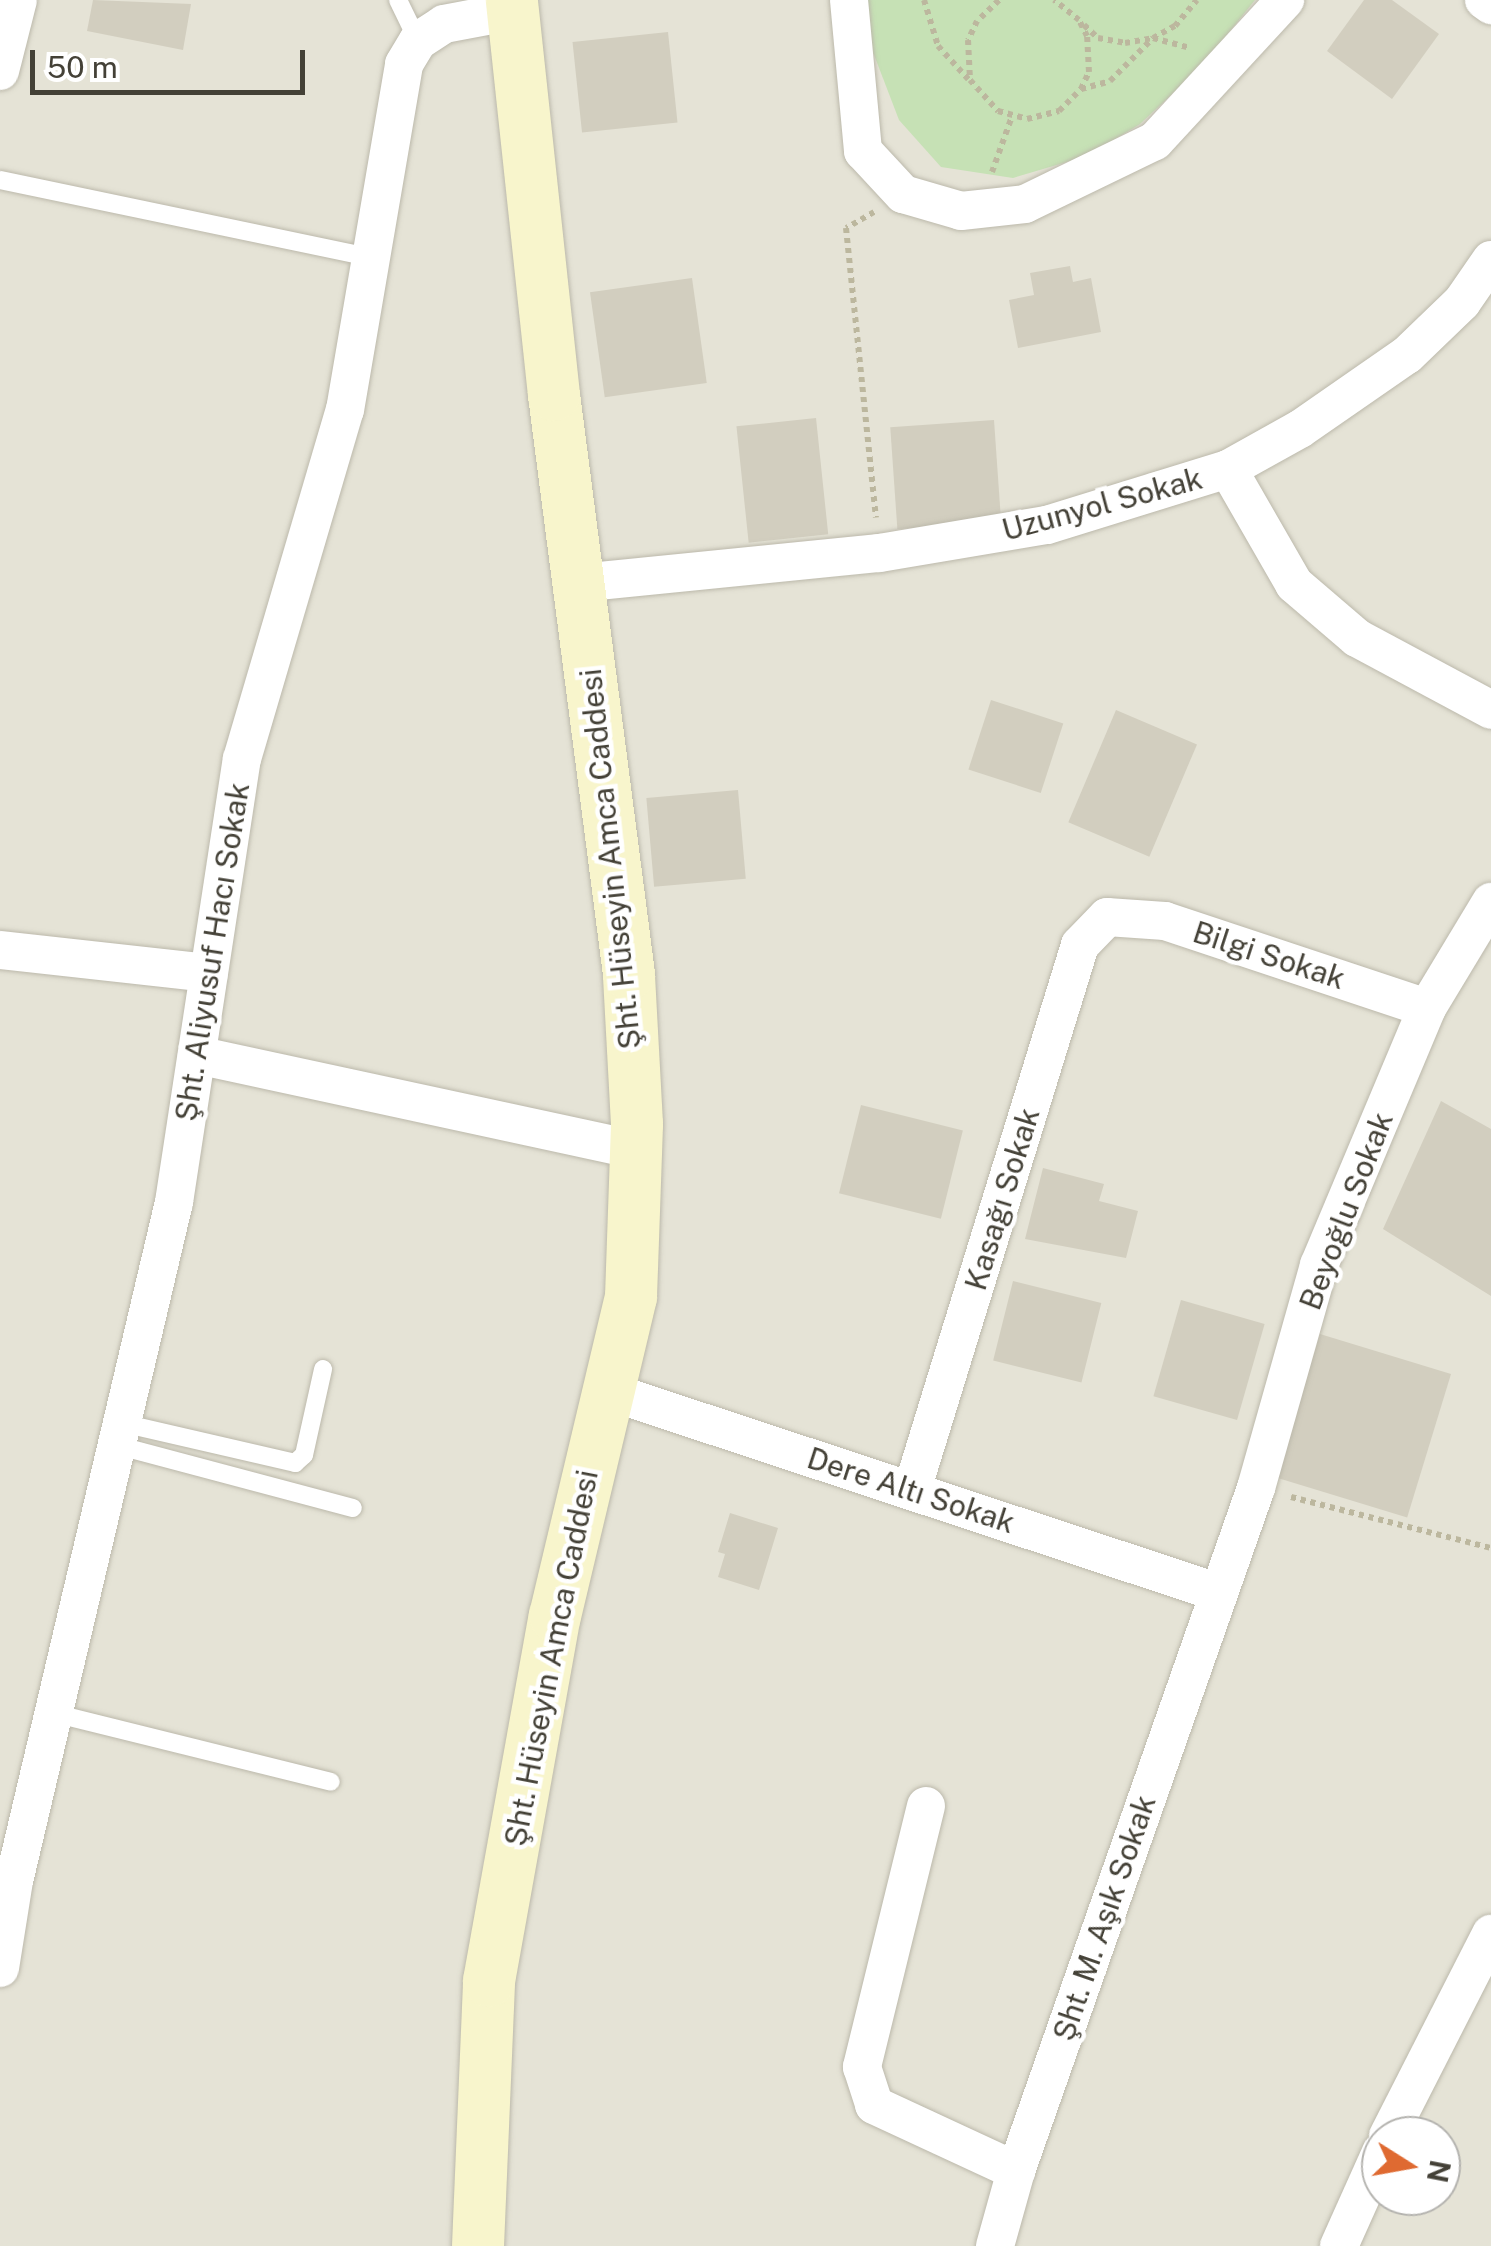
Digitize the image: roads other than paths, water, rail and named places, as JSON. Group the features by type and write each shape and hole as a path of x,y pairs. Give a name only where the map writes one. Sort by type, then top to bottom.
{"street":[{"path":"0,65 18,0"},
{"path":"848,0 863,151 903,194 962,211 1025,204 1155,141 1285,0"},
{"path":"1484,0 1491,5"},
{"path":"418,41 444,24 513,6"},
{"name":"Şht. Hüseyin Amca Caddesi","path":"478,2246 488,1982 555,1616 605,1390 631,1297 636,1150 629,974 579,584 513,6"},
{"name":"Şht. Aliyusuf Hacı Sokak","path":"0,1968 7,1879 53,1713 174,1202 242,759 345,410 404,64 418,41"},
{"name":"Uzunyol Sokak","path":"579,584 880,552 1047,525 1228,469 1300,428 1476,311 1491,260"},
{"path":"1228,469 1294,584 1357,638 1491,710"},
{"name":"Beyoğlu Sokak","path":"1216,1592 1256,1488 1319,1265 1427,1008 1491,902"},
{"name":"Bilgi Sokak","path":"1107,917 1165,921 1427,1008"},
{"name":"Kasağı Sokak","path":"912,1490 1080,945 1107,917"},
{"path":"0,950 209,973"},
{"path":"197,1055 636,1150"},
{"name":"Dere Altı Sokak","path":"605,1390 1216,1592"},
{"name":"Şht. M. Aşık Sokak","path":"995,2246 1016,2171 1216,1592"},
{"path":"926,1806 862,2067 874,2105 1016,2171"},
{"path":"1398,2116 1491,1934"},
{"path":"1340,2246 1361,2198"}],"lane":[{"path":"398,0 418,41"},
{"path":"0,180 373,258"},
{"path":"119,1434 295,1462 304,1455 323,1369"},
{"path":"119,1434 353,1508"},
{"path":"53,1713 331,1782"}]}
